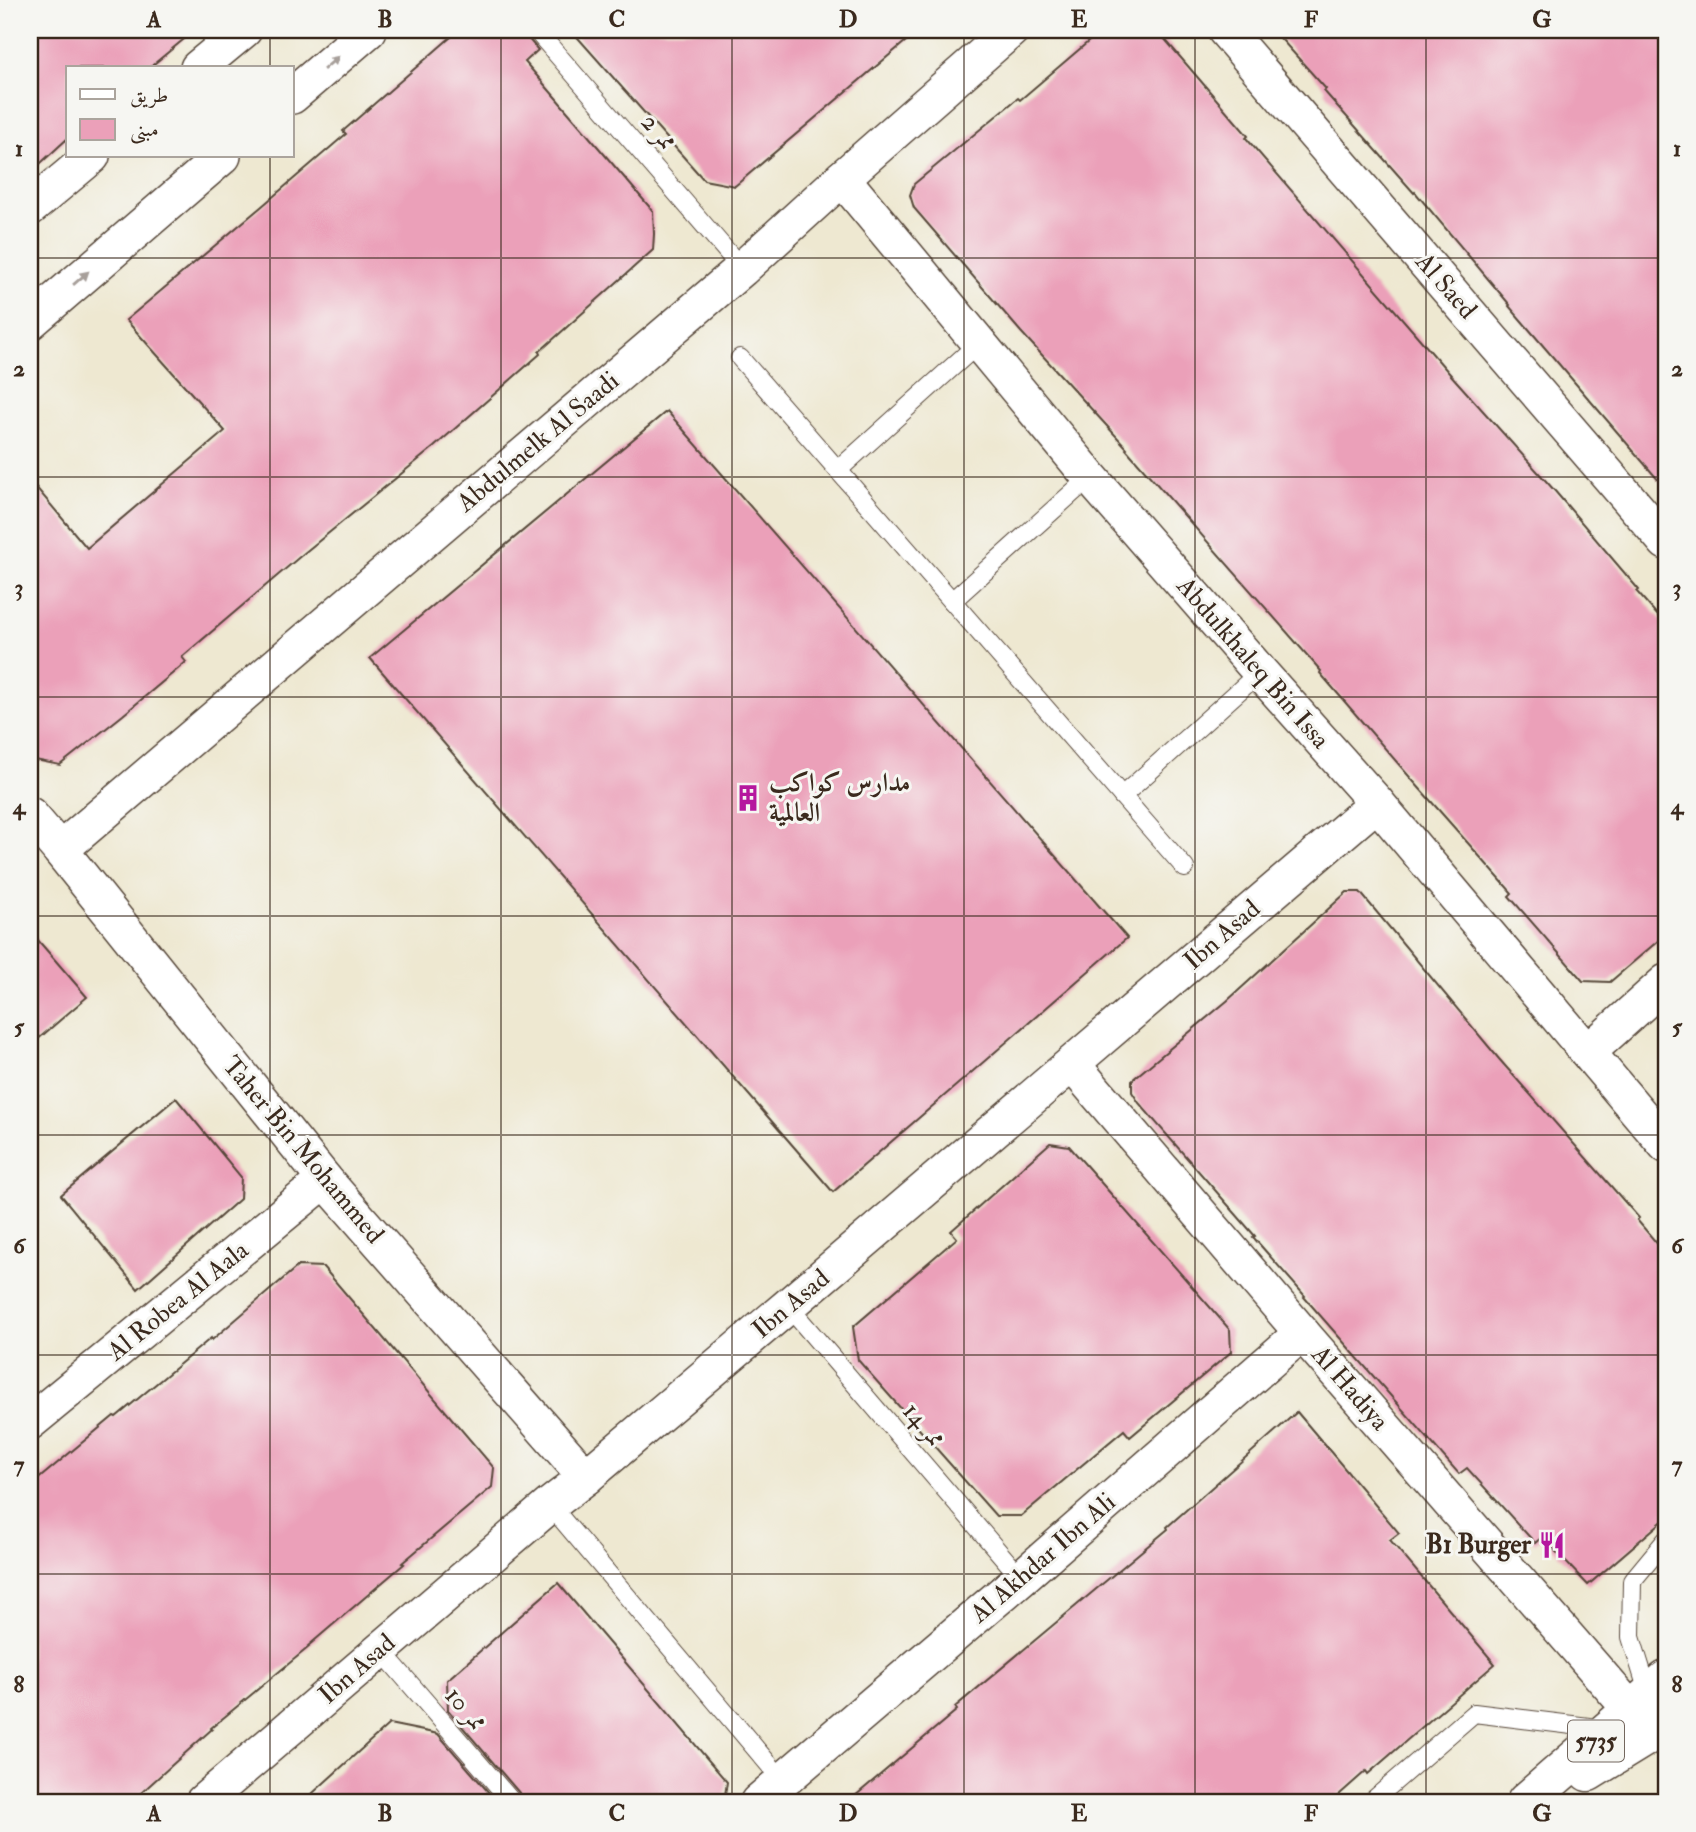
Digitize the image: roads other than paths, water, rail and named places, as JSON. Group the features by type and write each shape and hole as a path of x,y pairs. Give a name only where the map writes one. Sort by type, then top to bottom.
{"main road":[{"name":"5735","path":"1526,1802 1644,1708"},
{"path":"1539,1802 1644,1708"}],"street":[{"path":"200,66 244,30"},
{"path":"294,94 369,30"},
{"name":"Abdulmelk Al Saadi","path":"60,850 742,269 1011,30"},
{"name":"Al Saed","path":"1225,30 1666,542"},
{"path":"30,208 90,158"},
{"path":"30,322 221,158"},
{"name":"Abdulkhaleq Bin Issa","path":"842,178 1090,477 1377,803 1666,1145"},
{"name":"Ibn Asad","path":"203,1802 1377,803"},
{"name":"Taher Bin Mohammed","path":"30,815 326,1180 586,1477"},
{"path":"1588,1052 1666,982"},
{"name":"Al Hadiya","path":"1072,1064 1302,1333 1644,1708"},
{"name":"Al Robea Al Aala","path":"30,1422 326,1180"},
{"name":"Al Akhdar Ibn Ali","path":"770,1792 1302,1333"}],"lane":[{"name":"ممر 2","path":"536,30 742,269"},
{"path":"838,470 979,343"},
{"path":"740,358 1185,868"},
{"path":"952,601 1090,477"},
{"path":"1122,796 1260,672"},
{"name":"ممر 14","path":"788,1306 1021,1578"},
{"name":"Al Akhdar Ibn Ali","path":"550,1505 770,1792"},
{"path":"1371,1802 1474,1713 1644,1708 1631,1637 1632,1581 1666,1540"},
{"name":"ممر 10","path":"380,1649 512,1802"}],"place":[{"name":"مدارس كواكب العالمية","path":"748,798"},
{"name":"B1 Burger","path":"1552,1545"}]}
